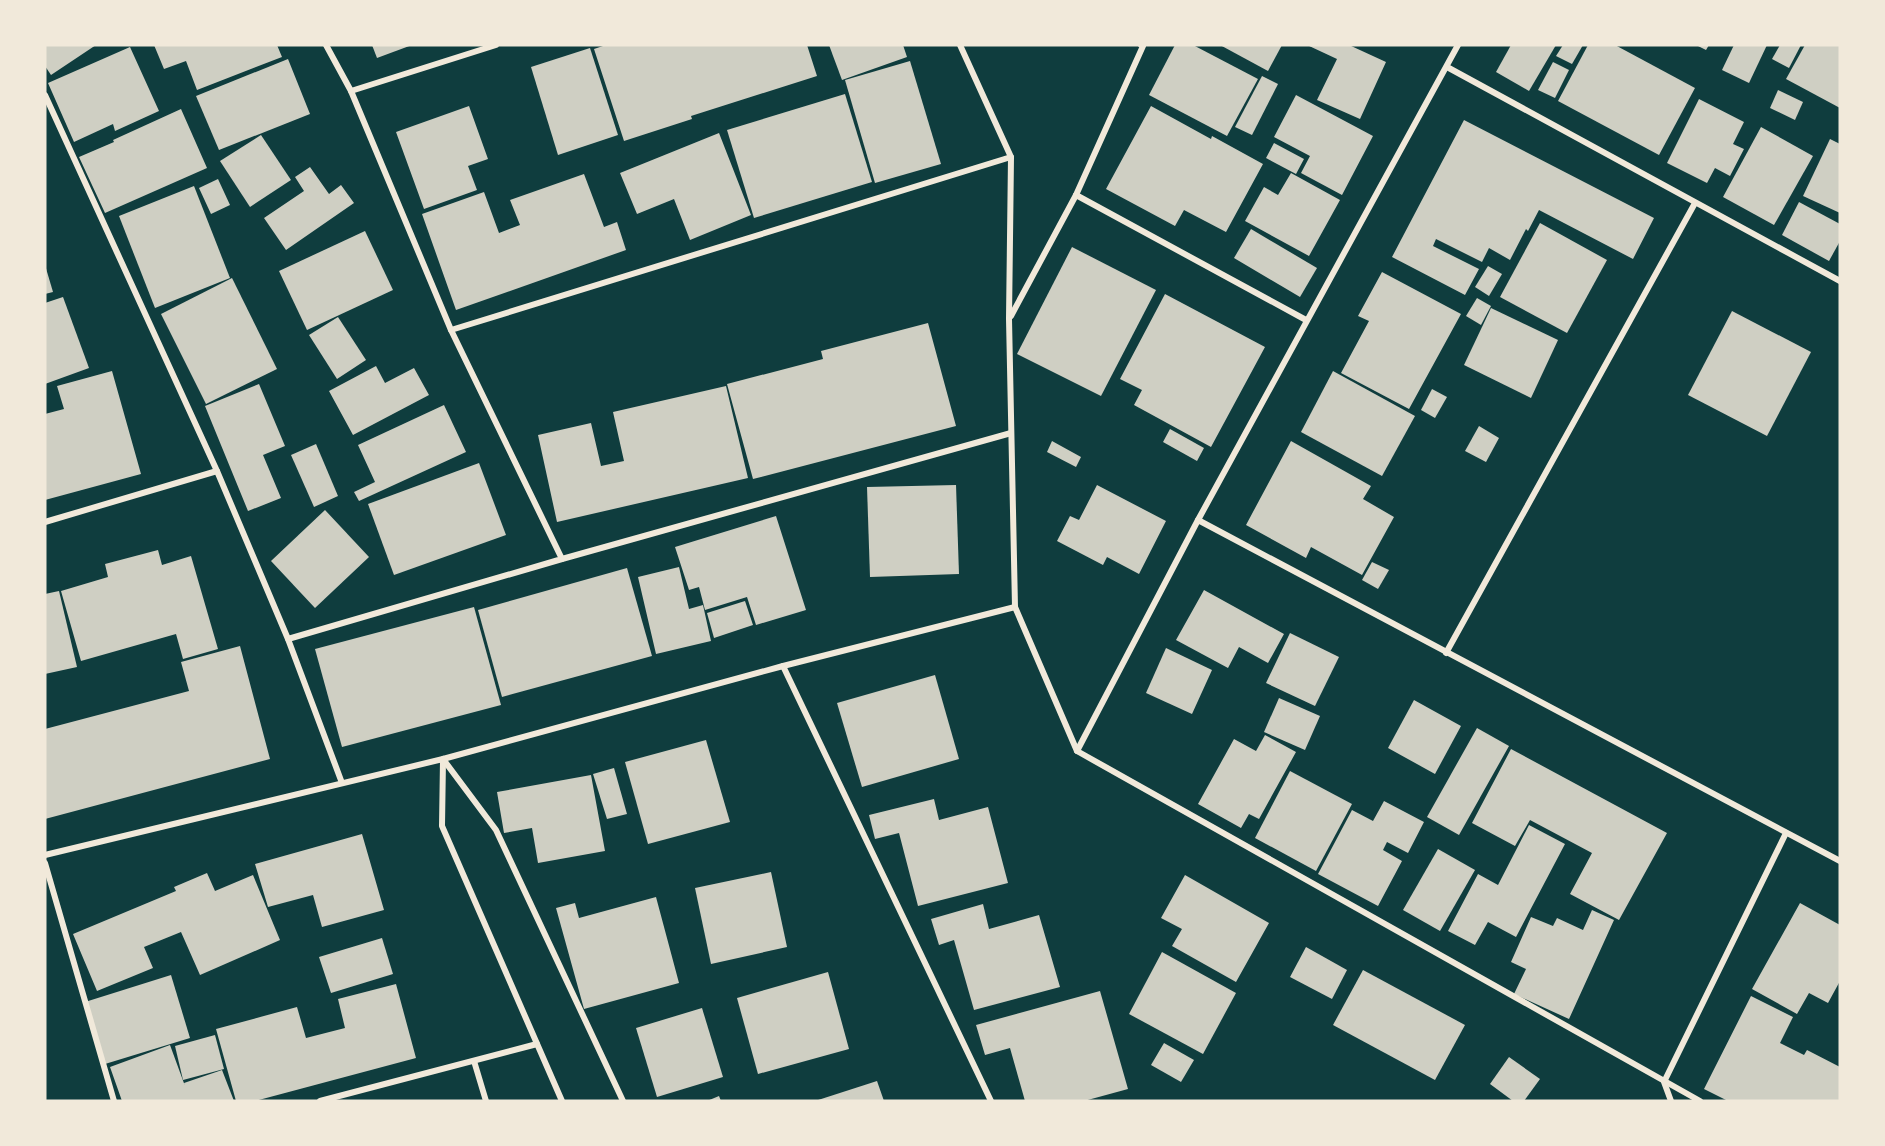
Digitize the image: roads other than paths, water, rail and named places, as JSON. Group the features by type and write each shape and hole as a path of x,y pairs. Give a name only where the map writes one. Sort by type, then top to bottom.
{"street":[{"path":"326,45 351,91 451,330 562,559"},
{"path":"351,91 496,45"},
{"path":"960,45 1011,157 1009,319 1015,607 1077,751 1122,774 1700,1101"},
{"path":"1009,319 1076,195 1143,45"},
{"path":"1077,751 1198,520 1458,45"},
{"path":"1447,67 1840,281"},
{"path":"45,95 217,471 288,639 342,783"},
{"path":"451,330 1011,157"},
{"path":"1076,195 1306,320"},
{"path":"1446,653 1695,203"},
{"path":"288,639 562,559 1011,433"},
{"path":"45,522 217,471"},
{"path":"1198,520 1840,861"},
{"path":"45,855 442,759 783,666 1015,607"},
{"path":"783,666 991,1101"},
{"path":"442,759 442,826 562,1101"},
{"path":"442,759 496,830 622,1101"},
{"path":"1671,1101 1664,1082 1786,833"},
{"path":"45,863 114,1101"},
{"path":"320,1101 537,1044"},
{"path":"474,1061 486,1101"}]}
